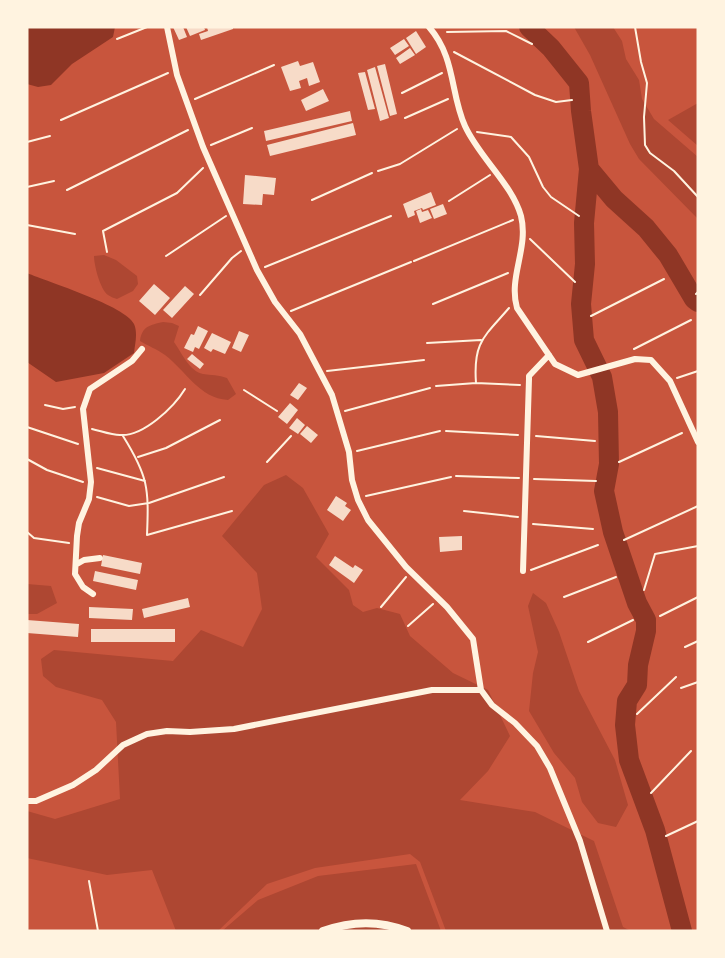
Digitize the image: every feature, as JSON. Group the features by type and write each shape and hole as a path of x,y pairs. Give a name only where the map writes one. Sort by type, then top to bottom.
{"street":[{"path":"167,27 180,85 203,147 257,270 275,302 300,334 332,395 349,452 352,480 358,500 368,519 400,559 447,607 473,639 481,690 492,705 515,723 537,746 550,768 583,850 607,931"},
{"path":"429,27 447,58 464,124 477,148 512,198 521,216 524,240 515,283 514,299 517,308 555,364 578,375 635,359 651,360 670,381 698,442"},
{"path":"93,594 78,582 75,574 77,536 89,499 91,482 83,409 90,389 132,361 142,349"},
{"path":"527,571 529,379 549,355"},
{"path":"76,564 84,560 100,558"},
{"path":"27,801 36,801 73,785 96,770 123,745 147,734 167,730 190,732 234,729 432,690 481,690"},
{"path":"323,931 337,926 374,923 406,931"}],"path":[{"path":"117,39 147,27"},
{"path":"635,27 647,83 644,117 645,145 650,153 674,171 698,197"},
{"path":"447,32 506,31 532,44"},
{"path":"454,52 535,95 556,102 572,100"},
{"path":"192,100 274,65"},
{"path":"402,93 444,72"},
{"path":"61,120 169,73"},
{"path":"405,118 451,98"},
{"path":"209,146 252,128"},
{"path":"378,171 407,160 459,128"},
{"path":"67,190 189,129"},
{"path":"476,132 512,137 529,157 543,187 551,197 579,216"},
{"path":"27,142 50,136"},
{"path":"107,252 103,231 177,193 204,167"},
{"path":"312,200 372,172"},
{"path":"449,201 491,174"},
{"path":"27,187 54,181"},
{"path":"166,256 226,215"},
{"path":"263,268 391,216"},
{"path":"291,311 513,220"},
{"path":"27,225 75,234"},
{"path":"530,239 574,282"},
{"path":"200,295 232,258 243,250"},
{"path":"433,304 509,273"},
{"path":"591,316 664,279"},
{"path":"476,383 475,361 481,340 510,306"},
{"path":"634,349 691,320"},
{"path":"427,343 481,340"},
{"path":"327,371 424,360"},
{"path":"675,379 698,371"},
{"path":"436,386 476,383 524,385"},
{"path":"342,411 430,388"},
{"path":"89,429 123,436 148,426 178,401 185,389"},
{"path":"244,390 277,411"},
{"path":"45,405 63,409 78,407"},
{"path":"137,458 166,448 220,420"},
{"path":"27,427 81,445"},
{"path":"354,452 440,431"},
{"path":"446,431 522,435"},
{"path":"618,462 682,433"},
{"path":"123,436 137,458 145,481 149,503 147,535 232,511"},
{"path":"267,462 291,436"},
{"path":"533,436 595,441"},
{"path":"27,459 47,470 85,483"},
{"path":"94,467 145,481"},
{"path":"456,476 521,478"},
{"path":"96,497 129,506 149,503 224,477"},
{"path":"366,496 451,477"},
{"path":"532,478 597,481"},
{"path":"624,540 698,506"},
{"path":"465,511 520,517"},
{"path":"530,524 593,529"},
{"path":"27,532 34,538 72,544"},
{"path":"527,571 598,545"},
{"path":"644,590 655,554 698,546"},
{"path":"381,607 408,575"},
{"path":"564,597 616,577"},
{"path":"660,616 698,597"},
{"path":"408,626 434,602"},
{"path":"588,642 633,620"},
{"path":"685,647 698,641"},
{"path":"637,714 676,677"},
{"path":"681,688 698,682"},
{"path":"651,793 691,751"},
{"path":"666,836 698,821"},
{"path":"89,881 98,931"}],"shaded area":[{"path":"27,27 115,27 113,37 72,64 51,85 38,87 27,84"},
{"path":"574,27 613,27 622,41 626,59 639,80 642,99 654,119 698,157 698,219 639,159 590,55"},
{"path":"698,103 698,146 668,120"},
{"path":"104,255 116,260 137,276 138,284 133,291 117,299 105,292 98,277 94,256"},
{"path":"27,273 102,302 128,317 136,331 134,353 104,373 56,382 27,362"},
{"path":"163,322 179,326 174,342 194,369 203,374 227,378 236,394 228,400 209,394 194,383 173,361 140,341 147,327"},
{"path":"286,475 303,488 329,534 316,557 349,590 353,605 363,612 377,608 400,614 410,636 453,673 488,690 510,736 488,771 460,800 535,812 594,841 623,927 631,931 446,931 420,862 410,854 315,868 267,884 218,931 176,931 152,870 107,875 27,858 27,811 55,819 120,799 116,722 102,700 56,687 43,676 41,659 54,650 173,661 201,630 243,647 262,609 257,573 222,536 264,485"},
{"path":"27,584 51,586 57,603 37,614 27,614"},
{"path":"533,593 546,603 559,632 579,691 615,760 628,805 616,827 598,823 582,802 575,778 554,753 529,711 538,652 528,606"},
{"path":"416,864 441,931 222,931 258,900 318,876"}],"building":[{"path":"173,27 183,27 187,37 179,40"},
{"path":"186,27 204,27 205,30 190,36"},
{"path":"207,27 233,27 233,29 201,40 199,34 208,31"},
{"path":"416,31 426,47 416,54 406,38"},
{"path":"404,39 409,46 395,55 390,48"},
{"path":"410,48 415,55 400,64 396,58"},
{"path":"298,61 300,66 313,62 320,82 309,86 307,78 299,81 301,88 290,91 281,67"},
{"path":"385,64 397,114 390,116 377,66"},
{"path":"375,67 389,118 380,121 367,70"},
{"path":"365,72 375,109 368,110 358,73"},
{"path":"323,89 329,101 306,111 301,100"},
{"path":"350,111 352,121 266,141 264,131"},
{"path":"353,123 356,135 270,156 267,145"},
{"path":"245,175 276,178 274,195 263,194 262,205 243,204"},
{"path":"431,192 436,205 414,211 415,215 408,218 403,204"},
{"path":"443,204 447,214 434,219 430,209"},
{"path":"421,209 422,212 428,210 432,218 420,223 416,211"},
{"path":"154,284 170,298 155,315 139,301"},
{"path":"185,286 194,294 172,318 163,310"},
{"path":"198,326 208,331 199,349 195,347 193,352 184,348"},
{"path":"239,331 249,335 241,352 232,348"},
{"path":"212,333 231,342 225,354 213,349 211,352 204,348"},
{"path":"192,354 204,364 200,369 187,359"},
{"path":"299,383 307,388 298,400 290,395"},
{"path":"290,403 298,410 287,424 278,417"},
{"path":"297,418 305,425 298,434 289,428"},
{"path":"307,426 318,435 311,443 300,434"},
{"path":"336,496 347,503 345,506 351,510 343,521 327,510"},
{"path":"462,536 462,550 440,552 439,537"},
{"path":"103,555 142,563 140,574 101,566"},
{"path":"335,556 353,568 355,565 363,570 354,583 329,565"},
{"path":"95,571 138,580 136,590 93,581"},
{"path":"188,598 190,607 144,618 142,609"},
{"path":"89,607 133,609 132,620 89,618"},
{"path":"27,620 79,624 78,637 27,633"},
{"path":"91,629 175,629 175,642 91,642"}],"waterway":[{"path":"529,27 551,48 579,83 589,169 614,199 646,228 668,255 698,302"},
{"path":"589,169 581,304 584,340 602,377 608,412 609,464 604,491 613,532 637,603 646,620 637,685 627,701 625,725 629,760 655,830 682,931"}]}
